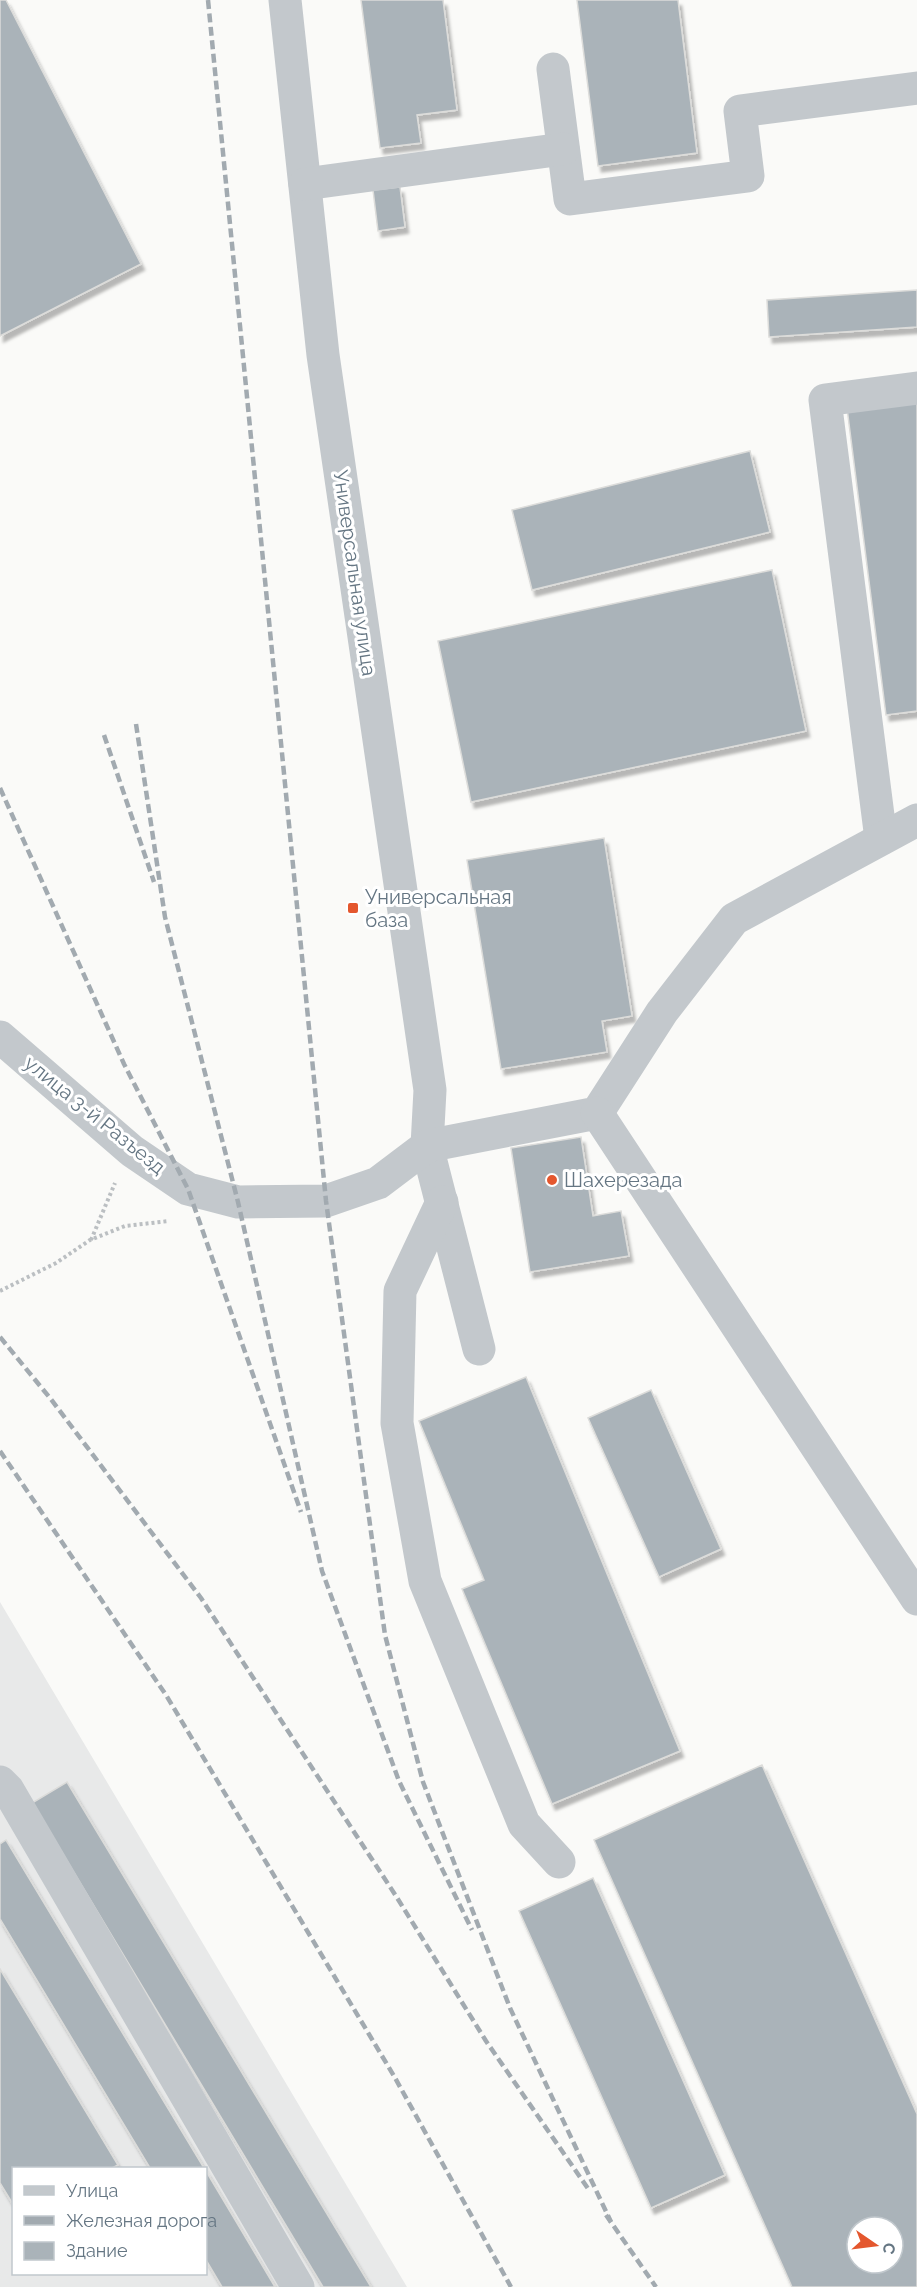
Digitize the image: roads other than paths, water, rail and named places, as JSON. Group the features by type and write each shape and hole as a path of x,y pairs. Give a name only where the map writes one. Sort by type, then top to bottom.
{"street":[{"name":"Универсальная улица","path":"285,0 323,355 430,1090 427,1146 479,1349"},
{"path":"553,69 570,199 748,176 740,111 917,88"},
{"path":"305,184 563,149"},
{"path":"881,839 825,400 917,388"},
{"path":"427,1146 597,1113 662,1012 734,919 917,820"},
{"name":"улица 3-й Разъезд","path":"0,1037 125,1145 188,1189 238,1202 326,1201 378,1183 427,1146"},
{"path":"597,1113 917,1599"},
{"path":"442,1202 400,1291 397,1423 421,1559 425,1581 524,1824 560,1862"},
{"path":"0,1782 8,1790 298,2287"}],"railway":[{"path":"208,0 326,1201 385,1635 423,1782 510,2008 611,2222"},
{"path":"136,724 165,917 238,1202 322,1571 399,1781 472,1930"},
{"path":"104,735 154,882"},
{"path":"0,788 124,1064 188,1189 301,1512"},
{"path":"0,1337 50,1398 201,1598 396,1896 486,2041 589,2190"},
{"path":"0,1451 166,1695 394,2076 511,2287"},
{"path":"606,2215 656,2287"}],"place":[{"name":"Универсальная база","path":"353,908"},
{"name":"Шахерезада","path":"552,1180"}]}
